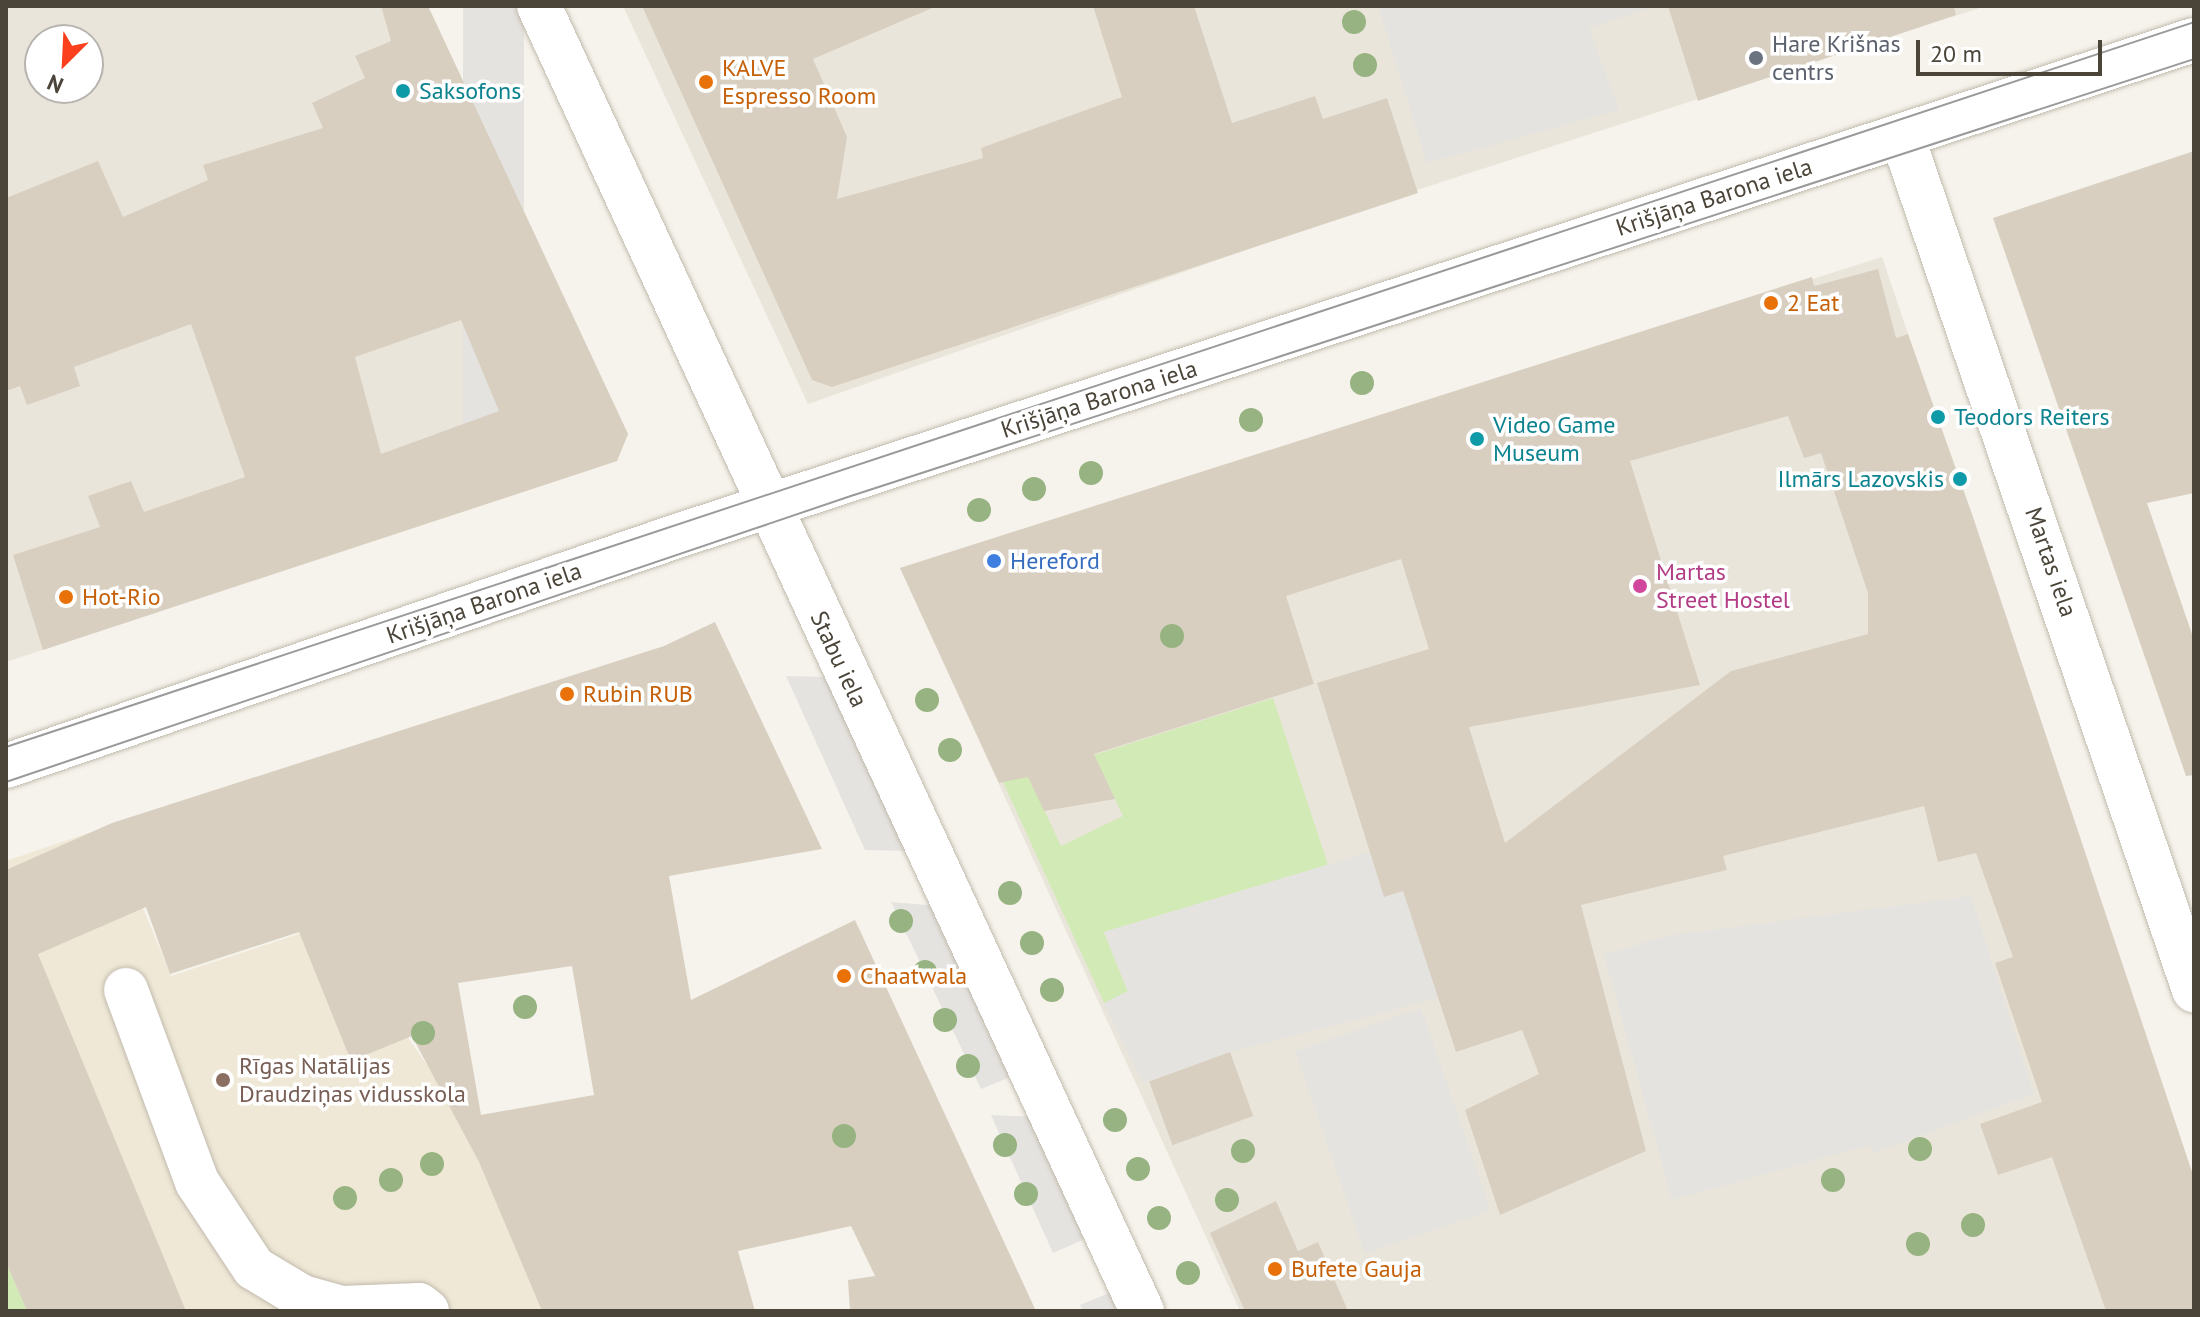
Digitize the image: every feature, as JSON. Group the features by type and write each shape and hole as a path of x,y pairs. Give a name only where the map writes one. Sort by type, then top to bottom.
{"street":[{"name":"Stabu iela","path":"539,6 773,506 1142,1311"},
{"name":"Krišjāņa Barona iela","path":"6,766 773,506 2194,40"},
{"name":"Martas iela","path":"1902,136 2194,990"},
{"path":"126,990 197,1182 254,1268 302,1297 342,1308 419,1305 427,1311"}],"shaded area":[{"path":"6,6 428,6 628,434 617,461 6,662"},
{"path":"463,6 524,6 524,472 463,472"},
{"path":"623,6 1986,6 1417,190 808,404"},
{"path":"1378,6 1656,6 1589,28 1619,110 1427,163"},
{"path":"1882,257 2194,1178 2194,1311 1240,1311 900,568"},
{"path":"786,676 831,677 907,851 865,850"},
{"name":"Rīgas Natālijas Draudziņas vidusskola","path":"109,826 171,976 369,911 408,1038 452,1100 544,1311 6,1311 6,861"},
{"path":"1370,852 1431,881 1410,914 1439,998 1230,1052 1143,1083 1104,1003 1128,991 1104,932"},
{"path":"1971,896 2034,1094 1873,1153 1870,1145 1672,1200 1604,955 1666,936"},
{"path":"891,902 939,906 1015,1075 981,1089"},
{"path":"1421,1008 1491,1210 1365,1254 1295,1051"},
{"path":"991,1115 1037,1117 1090,1237 1053,1253"},
{"path":"1114,1291 1123,1311 1083,1311 1080,1305"}],"green space":[{"path":"1273,698 1328,865 1104,932 1128,992 1104,1003 1003,782 1028,775 1061,846 1123,816 1094,755"},
{"path":"6,1262 27,1311 6,1311"}],"building":[{"path":"381,6 428,6 628,434 617,461 43,650 13,555 100,527 88,496 131,481 144,512 245,477 191,324 74,367 80,386 27,405 20,386 6,391 6,198 98,161 123,217 208,180 203,165 323,128 312,103 365,78 355,56 391,41","holes":["461,320 499,411 381,454 355,357"]},
{"path":"642,6 937,6 813,59 847,137 837,199 983,158 981,148 1122,97 1093,6 1194,6 1232,123 1315,96 1323,119 1387,98 1418,193 832,387 812,380"},
{"name":"Hare Krišnas centrs","path":"1668,6 1954,6 1956,15 1698,101"},
{"path":"2194,151 2194,493 2147,503 2194,640 2194,775 2186,776 1993,218"},
{"path":"1878,269 1896,338 1908,334 1972,514 2194,1178 2194,1311 2106,1311 2052,1157 1998,1175 1980,1124 2042,1102 1995,963 2013,957 1976,853 1938,862 1924,806 1723,856 1727,870 1581,905 1646,1151 1500,1215 1465,1110 1539,1074 1522,1030 1456,1052 1403,891 1384,897 1317,683 1429,649 1401,559 1286,596 1314,684 1094,754 1115,799 1044,811 1028,777 999,783 900,568 1812,277 1814,286","holes":["1788,416 1804,458 1821,453 1868,593 1868,634 1731,671 1505,843 1469,727 1700,685 1630,461"]},
{"path":"715,622 822,849 669,876 691,1000 855,920 1036,1311 850,1311 848,1280 875,1276 851,1226 738,1251 755,1311 542,1311 479,1162 412,1036 351,1061 299,932 170,974 146,907 38,954 186,1311 27,1311 6,1262 6,870 112,823 664,646","holes":["572,966 594,1095 481,1115 458,983"]},
{"path":"1230,1052 1253,1116 1172,1145 1149,1081"},
{"path":"1276,1201 1298,1251 1318,1242 1348,1311 1245,1311 1210,1233"}],"tram line":[{"path":"6,747 2194,22"},
{"path":"6,782 854,495 2194,59"}],"place":[{"name":"Hare Krišnas centrs","path":"1756,58"},
{"name":"KALVE Espresso Room","path":"706,82"},
{"name":"Saksofons","path":"403,91"},
{"name":"2 Eat","path":"1771,303"},
{"name":"Teodors Reiters","path":"1938,417"},
{"name":"Video Game Museum","path":"1477,439"},
{"name":"Ilmārs Lazovskis","path":"1960,479"},
{"name":"Hereford","path":"994,561"},
{"name":"Martas Street Hostel","path":"1640,586"},
{"name":"Hot-Rio","path":"66,597"},
{"name":"Rubin RUB","path":"567,694"},
{"name":"Chaatwala","path":"844,976"},
{"name":"Rīgas Natālijas Draudziņas vidusskola","path":"223,1080"},
{"name":"Bufete Gauja","path":"1275,1269"}]}
